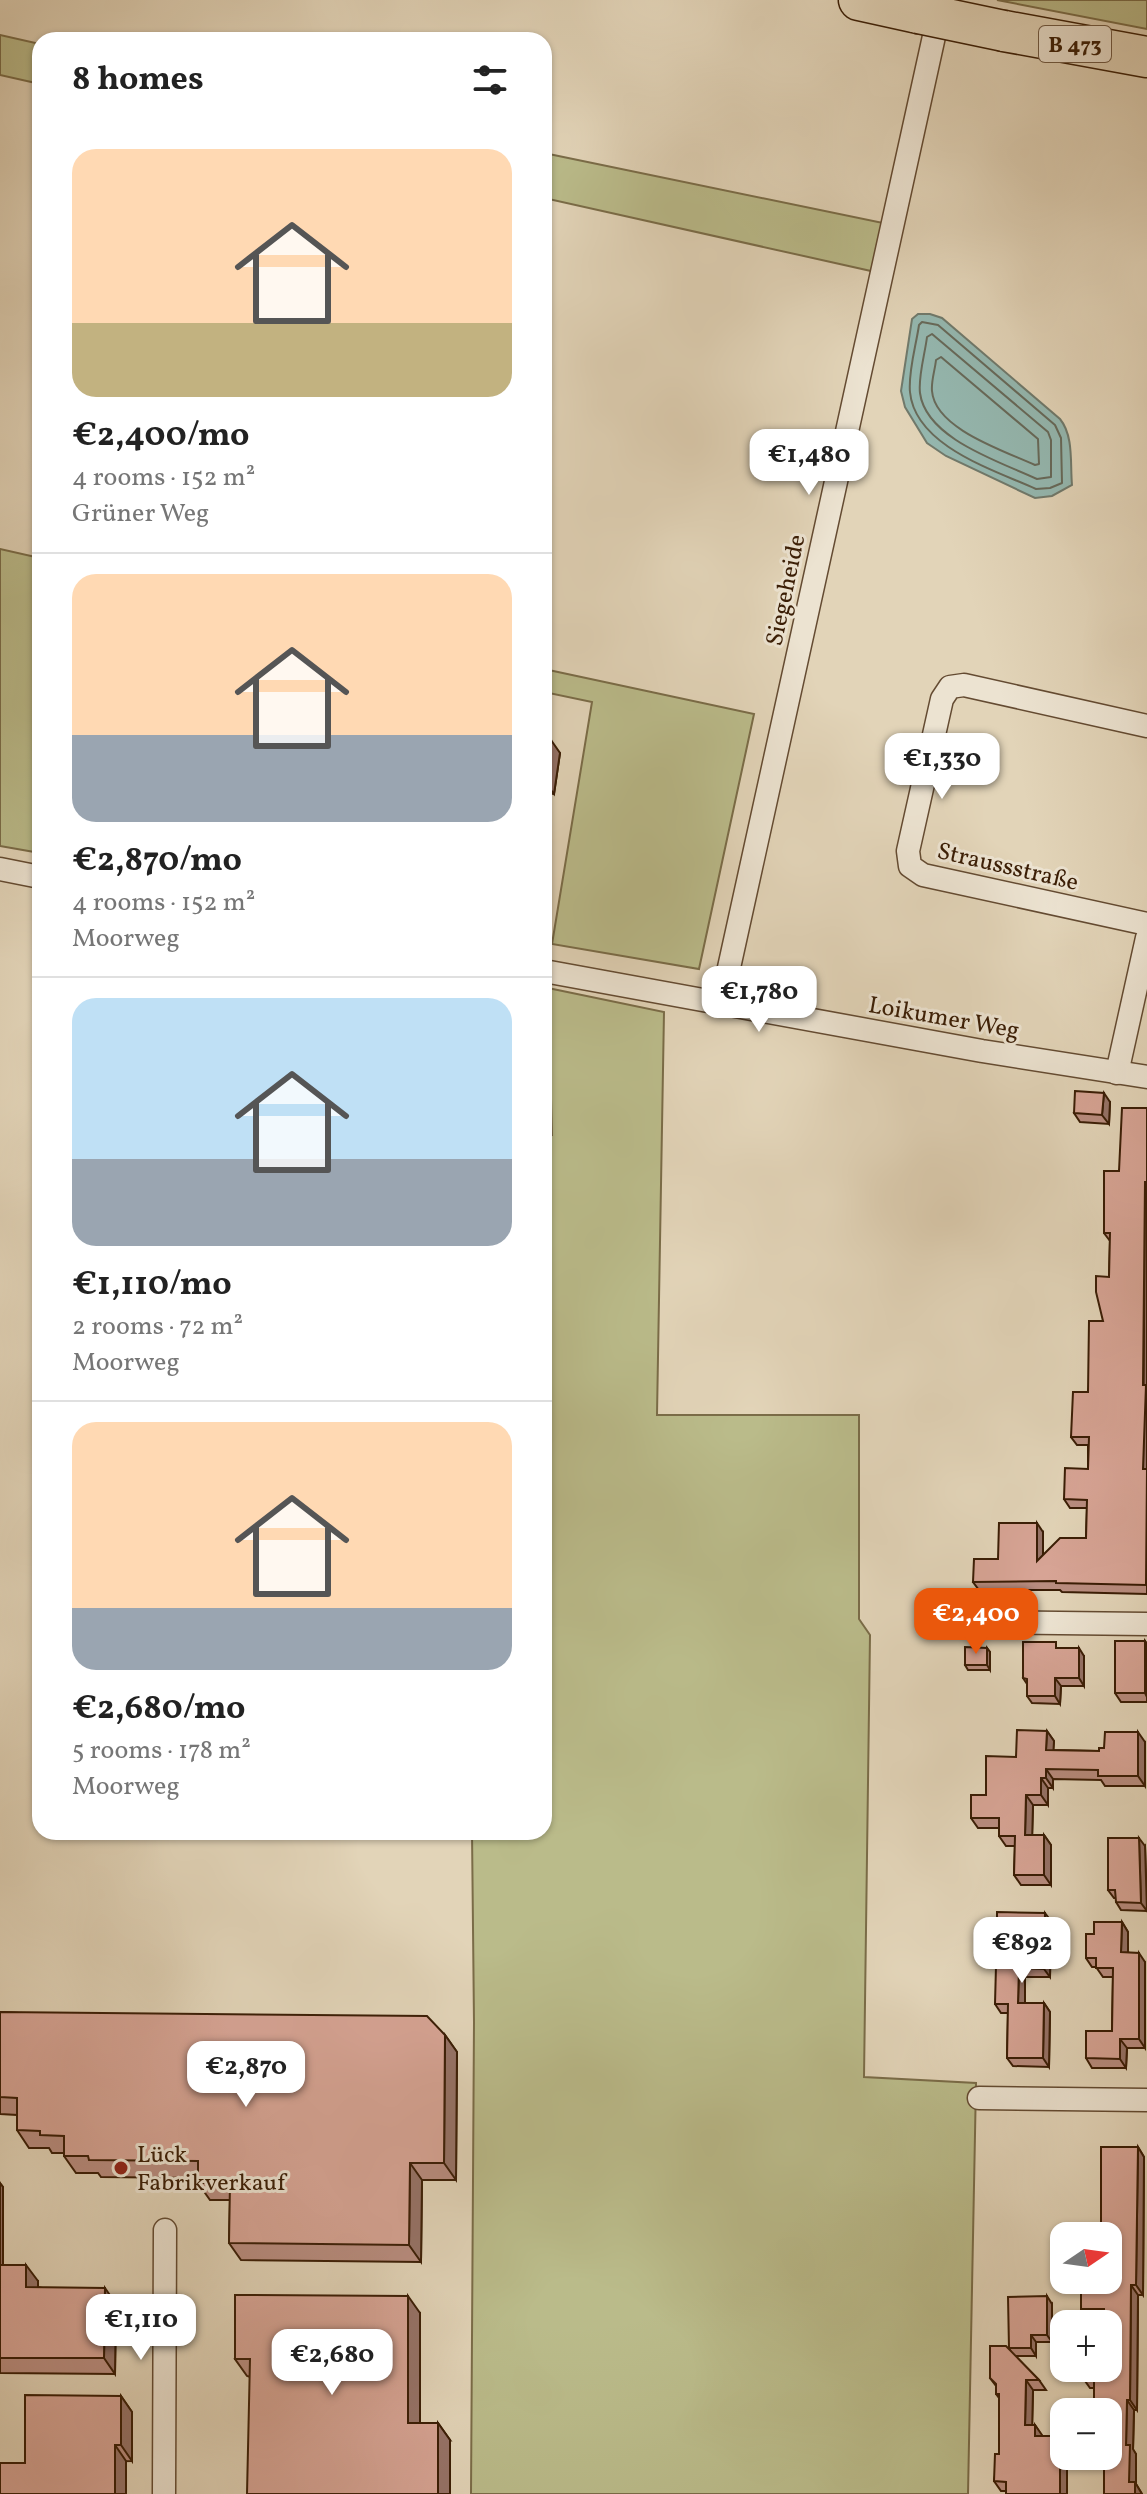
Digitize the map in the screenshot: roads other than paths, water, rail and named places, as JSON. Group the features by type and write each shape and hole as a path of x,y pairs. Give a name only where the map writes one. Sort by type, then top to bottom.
{"highway":[{"name":"B 473","path":"859,0 930,7 1004,31 1147,57"}],"street":[{"name":"Siegeheide","path":"721,1004 930,7"},
{"name":"Straussstraße","path":"1147,726 964,685 950,687 942,699 908,851 910,866 923,875 1147,924"},
{"path":"0,869 32,875"},
{"path":"1117,1073 1147,938"},
{"name":"Loikumer Weg","path":"552,972 1147,1077"},
{"path":"980,1622 1147,1624"},
{"path":"979,2098 1147,2100"},
{"path":"164,2494 165,2230"}],"water":[{"path":"918,314 942,318 1060,419 1068,434 1072,485 1052,496 1035,498 946,456 927,443 905,407 901,391 912,319"}],"place":[{"name":"Lück Fabrikverkauf","path":"121,2168"}]}
